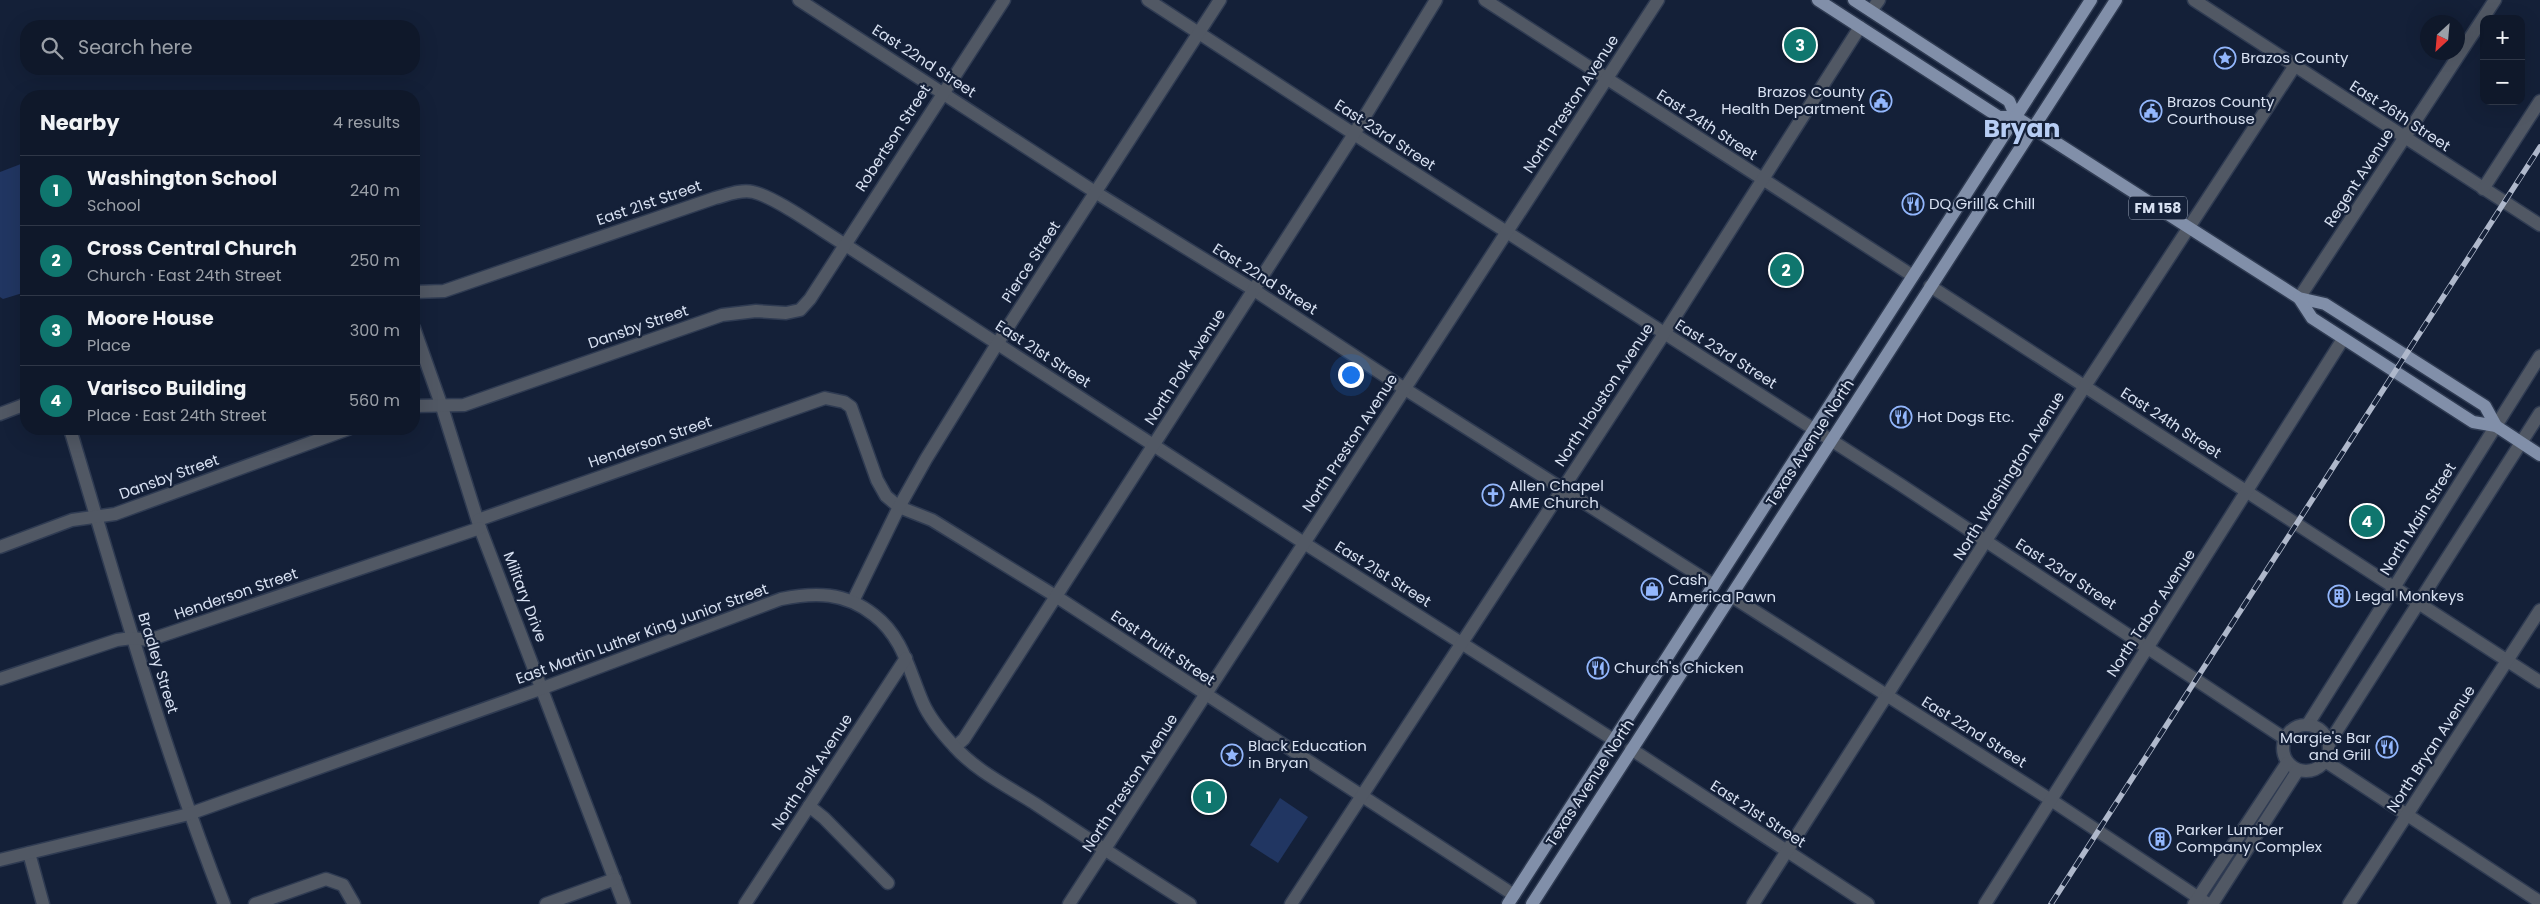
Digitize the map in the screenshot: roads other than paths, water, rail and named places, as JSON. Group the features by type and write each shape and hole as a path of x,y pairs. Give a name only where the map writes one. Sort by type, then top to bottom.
{"main road":[{"name":"FM 158","path":"1818,0 1999,116 2016,117 2299,298 2325,304 2485,406 2496,426"},
{"name":"FM 158","path":"1854,0 2009,101 2016,117"},
{"name":"Texas Avenue North","path":"1511,899 2091,0"},
{"name":"Texas Avenue North","path":"1532,904 2032,127 2116,0"},
{"name":"FM 158","path":"2299,298 2312,318 2344,339 2473,422 2496,426 2540,455"}],"street":[{"name":"East 22nd Street","path":"799,0 1095,192 1254,290 1405,389 1714,585"},
{"name":"Robertson Street","path":"844,244 1004,0"},
{"name":"East 23rd Street","path":"1148,0 1831,440 2284,738"},
{"name":"Pierce Street","path":"853,601 899,507 997,344 1220,0"},
{"name":"North Polk Avenue","path":"955,748 964,739 1057,597 1354,134 1436,0"},
{"name":"East 24th Street","path":"1485,0 1913,276"},
{"name":"North Preston Avenue","path":"1069,904 1658,0"},
{"path":"1871,11 1879,0"},
{"name":"East 26th Street","path":"2194,0 2294,67 2540,224"},
{"name":"Regent Avenue","path":"2299,298 2495,0"},
{"name":"North Houston Avenue","path":"1291,904 1360,795 1463,643 1562,488 1664,334 1860,27"},
{"name":"North Washington Avenue","path":"1753,904 1987,542 2085,386 2294,67"},
{"path":"2483,189 2540,101"},
{"name":"East 21st Street","path":"420,292 444,291 715,198 744,191 769,198 844,244 1304,543 1614,740"},
{"name":"Dansby Street","path":"420,406 464,405 722,315 743,311 786,313 800,310 810,299 844,244"},
{"name":"East 24th Street","path":"1930,286 2540,682"},
{"name":"North Tabor Avenue","path":"1985,904 2344,339"},
{"name":"Military Drive","path":"420,345 479,524 624,904"},
{"name":"North Main Street","path":"2308,724 2540,356"},
{"name":"East Pruitt Street","path":"834,398 851,407 877,480 886,496 899,507 932,520 1057,597 1360,795 1511,899"},
{"name":"Henderson Street","path":"0,679 117,640 132,638 149,640 479,524 816,401 834,398"},
{"path":"0,414 20,406"},
{"path":"2293,767 2313,770 2325,761 2329,743 2540,413"},
{"name":"Bradley Street","path":"72,435 132,638 189,814 224,904"},
{"name":"Dansby Street","path":"0,547 72,520 115,514 332,435"},
{"name":"East Martin Luther King Junior Street","path":"0,860 189,814 543,688 781,599 808,594 831,595 853,601 874,615 893,632 906,658 924,704 936,726 969,761 1190,904"},
{"name":"East 22nd Street","path":"1730,596 2051,800 2203,902"},
{"name":"North Bryan Avenue","path":"2349,904 2408,816 2540,610"},
{"name":"North Polk Avenue","path":"745,904 906,658"},
{"path":"2293,767 2282,749 2284,738 2295,727 2308,724 2321,730 2329,743"},
{"name":"East 21st Street","path":"1631,749 1868,904"},
{"path":"2325,761 2540,902"},
{"path":"2203,902 2293,767"},
{"path":"809,806 824,818 888,882"},
{"path":"29,853 43,904"},
{"path":"546,904 615,878"},
{"path":"255,904 326,880 343,885 354,904"}],"railway":[{"path":"2051,904 2540,147"}],"place":[{"name":"Moore House","path":"1800,45"},
{"name":"Brazos County","path":"2225,58"},
{"name":"Brazos County Health Department","path":"1881,101"},
{"name":"Brazos County Courthouse","path":"2151,111"},
{"name":"DQ Grill & Chill","path":"1913,204"},
{"name":"Cross Central Church","path":"1786,270"},
{"name":"Hot Dogs Etc.","path":"1901,417"},
{"name":"Allen Chapel AME Church","path":"1493,495"},
{"name":"Varisco Building","path":"2367,521"},
{"name":"Cash America Pawn","path":"1652,589"},
{"name":"Legal Monkeys","path":"2339,596"},
{"name":"Church's Chicken","path":"1598,668"},
{"name":"Margie's Bar and Grill","path":"2387,747"},
{"name":"Black Education in Bryan","path":"1232,755"},
{"name":"Washington School","path":"1209,797"},
{"name":"Parker Lumber Company Complex","path":"2160,839"}],"district":[{"name":"Bryan","path":"2022,128"}]}
